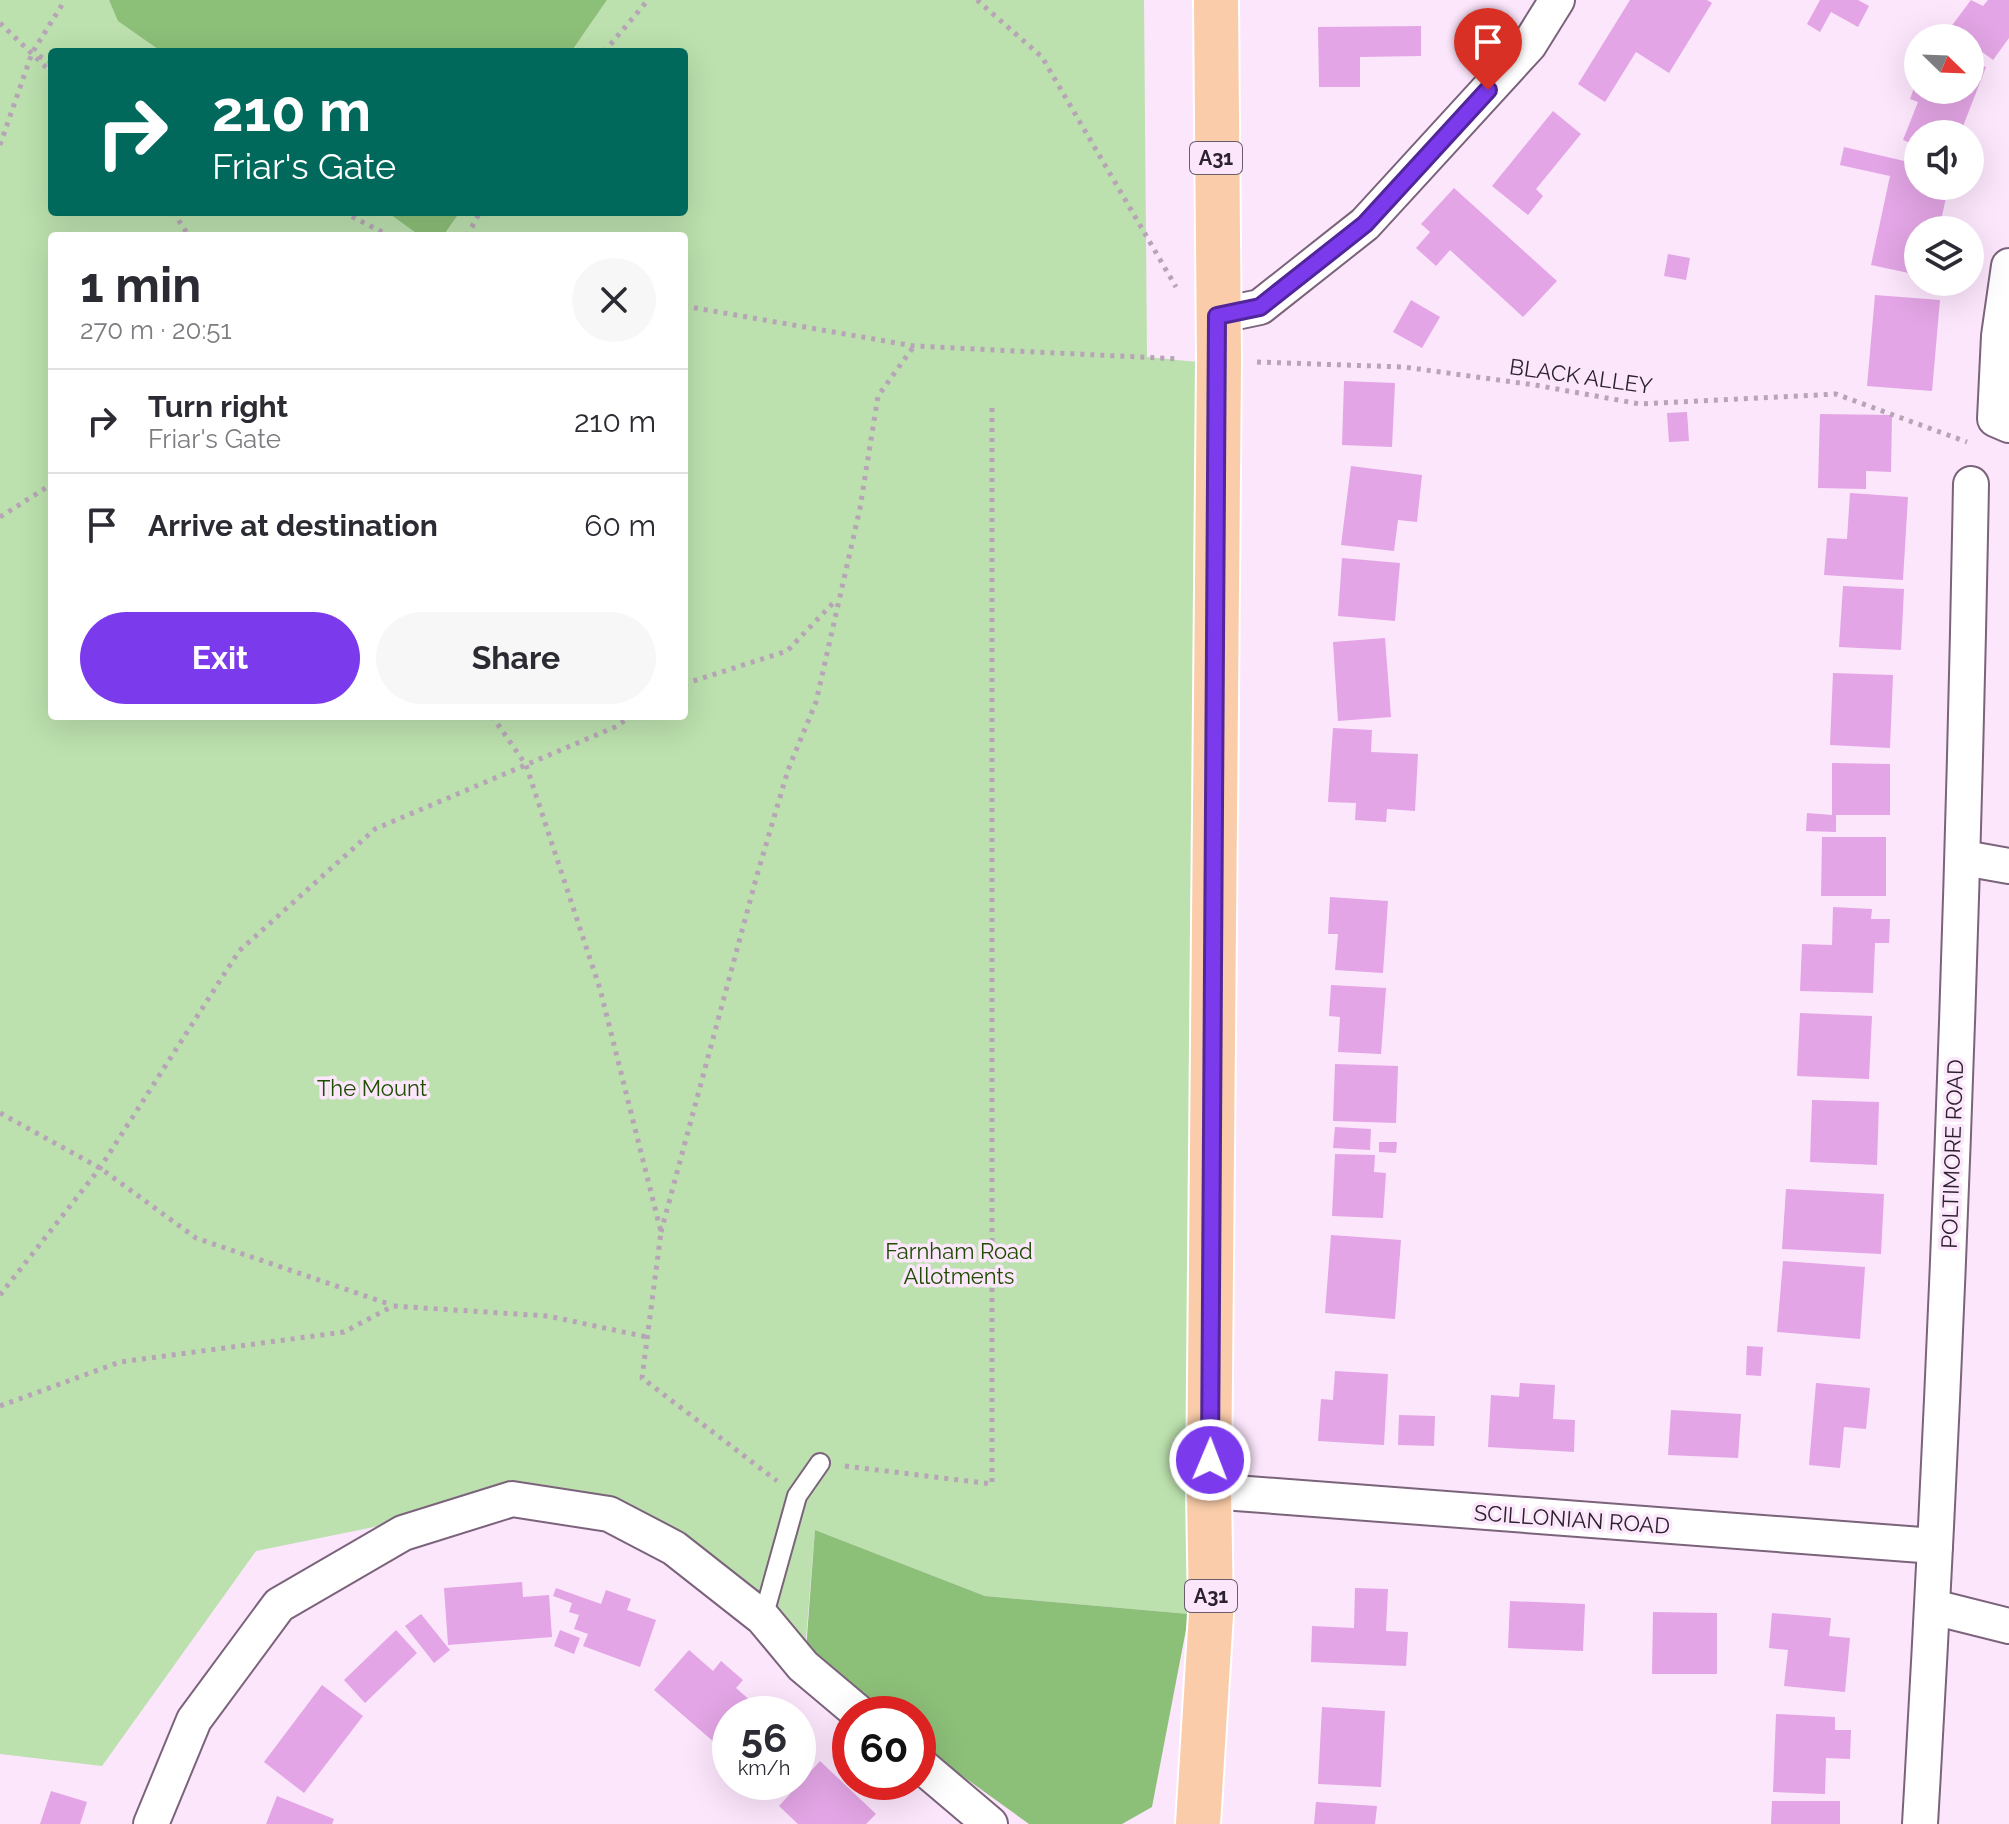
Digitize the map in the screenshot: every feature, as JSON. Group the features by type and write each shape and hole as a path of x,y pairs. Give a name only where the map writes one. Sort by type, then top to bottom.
{"main road":[{"name":"A31","path":"1198,1824 1211,1614 1209,1491 1219,360 1216,0"}],"street":[{"path":"1217,316 1260,307 1365,224 1529,45 1557,0"},
{"path":"2009,266 1999,336 1995,419 2009,425"},
{"name":"POLTIMORE ROAD","path":"1920,1824 1933,1607 1964,858 1971,484"},
{"path":"1964,858 2009,866"},
{"name":"SCILLONIAN ROAD","path":"1209,1491 1935,1546"},
{"path":"151,1824 194,1720 279,1605 403,1533 512,1499 609,1514 674,1548 763,1618 803,1666 839,1696"},
{"path":"1933,1607 2009,1626"},
{"path":"936,1778 990,1824"}],"lane":[{"path":"763,1618 797,1496 820,1463"}],"path":[{"path":"0,145 32,53 65,0"},
{"path":"607,48 648,0"},
{"path":"977,0 1042,57 1179,291"},
{"path":"1,25 48,69"},
{"path":"32,53 48,61"},
{"path":"351,216 382,232"},
{"name":"BLACK ALLEY","path":"688,307 914,346 1404,367 1535,385 1640,404 1836,394 1978,446"},
{"path":"797,1496 642,1378 661,1232 757,875 788,770 816,702 860,508 878,396 914,346"},
{"path":"820,1463 992,1484 992,406"},
{"path":"0,517 48,487"},
{"path":"688,683 787,651 838,597"},
{"path":"495,720 526,765 600,989 661,1232"},
{"path":"0,1295 100,1168 239,951 375,829 626,720"},
{"path":"0,1113 100,1168 196,1238 393,1306 548,1316 647,1337"},
{"path":"0,1406 120,1362 344,1332 393,1306"}],"green space":[{"name":"The Mount","path":"0,0 109,0 119,21 156,48 48,48 48,216 392,216 414,232 48,232 48,720 688,720 688,232 446,232 457,216 688,216 688,48 574,48 607,0 1144,0 1147,357 1208,363 1189,1614 985,1596 815,1530 804,1663 674,1548 512,1499 256,1551 102,1766 0,1754"},
{"path":"109,0 607,0 574,48 156,48 118,21"},
{"path":"392,216 457,216 446,232 414,232"},
{"path":"815,1530 985,1596 1189,1614 1152,1807 1122,1824 1029,1824 936,1757 936,1696 851,1696 805,1663"}],"building":[{"path":"1630,0 1707,0 1712,3 1669,73 1636,52 1605,102 1578,84"},
{"path":"1820,0 1858,0 1869,6 1858,27 1831,12 1820,32 1807,24"},
{"path":"1971,0 1983,6 1988,0 2009,0 2009,38 1993,60 1984,53 1984,24 1953,24"},
{"path":"1421,26 1421,56 1360,57 1360,87 1319,87 1318,27"},
{"path":"1917,104 1972,104 1965,120 1911,120"},
{"path":"1553,111 1581,134 1536,189 1543,196 1528,215 1492,186"},
{"path":"1844,147 1904,161 1904,200 1945,200 1942,216 1904,216 1904,272 1871,265 1890,176 1840,165"},
{"path":"1454,188 1557,281 1523,317 1450,250 1436,266 1416,248 1430,232 1421,224"},
{"path":"1668,254 1690,258 1686,280 1664,276"},
{"path":"1875,295 1940,300 1932,391 1867,386"},
{"path":"1411,300 1440,317 1422,348 1393,332"},
{"path":"1344,381 1395,383 1392,447 1342,445"},
{"path":"1687,412 1689,441 1669,442 1667,413"},
{"path":"1820,414 1892,415 1891,472 1866,471 1866,489 1818,488"},
{"path":"1351,466 1422,475 1417,522 1398,520 1394,551 1341,545"},
{"path":"1850,493 1908,497 1903,580 1824,575 1827,538 1847,539"},
{"path":"1342,558 1400,563 1395,621 1338,616"},
{"path":"1843,586 1904,589 1901,650 1839,647"},
{"path":"1385,638 1391,717 1338,721 1333,642"},
{"path":"1833,673 1893,675 1890,748 1830,745"},
{"path":"1333,728 1372,730 1371,752 1418,754 1415,811 1387,809 1386,822 1355,820 1356,803 1328,802"},
{"path":"1832,763 1890,764 1890,815 1836,815 1836,832 1806,831 1807,813 1832,815"},
{"path":"1822,837 1886,837 1886,896 1821,896"},
{"path":"1330,897 1388,901 1383,973 1335,970 1338,934 1328,934"},
{"path":"1833,907 1872,909 1871,919 1890,919 1889,943 1875,943 1873,993 1800,991 1802,944 1832,945"},
{"path":"1331,985 1386,988 1381,1054 1338,1052 1340,1017 1329,1016"},
{"path":"1800,1013 1872,1016 1869,1079 1797,1076"},
{"path":"1335,1064 1398,1066 1396,1123 1333,1121"},
{"path":"1812,1100 1879,1102 1877,1165 1810,1162"},
{"path":"1335,1127 1371,1129 1370,1150 1333,1148"},
{"path":"1379,1142 1397,1142 1396,1153 1379,1152"},
{"path":"1335,1154 1375,1155 1374,1172 1386,1173 1383,1218 1332,1216"},
{"path":"1786,1189 1884,1194 1881,1254 1782,1249"},
{"path":"1331,1235 1401,1240 1395,1319 1325,1313"},
{"path":"1783,1261 1865,1267 1860,1339 1777,1332"},
{"path":"1747,1346 1763,1347 1761,1376 1746,1375"},
{"path":"1335,1371 1388,1374 1384,1445 1318,1441 1321,1399 1333,1400"},
{"path":"1520,1383 1555,1385 1553,1419 1575,1420 1574,1452 1488,1447 1491,1395 1519,1397"},
{"path":"1816,1383 1870,1388 1866,1429 1844,1427 1840,1468 1809,1465"},
{"path":"1671,1410 1741,1414 1738,1458 1668,1455"},
{"path":"1399,1415 1435,1416 1434,1446 1398,1445"},
{"path":"522,1582 523,1597 549,1595 552,1637 448,1645 444,1588"},
{"path":"556,1588 601,1604 606,1590 631,1599 627,1610 656,1620 640,1667 583,1646 588,1634 574,1629 579,1615 569,1612 572,1603 553,1596"},
{"path":"1355,1588 1388,1589 1386,1631 1408,1632 1406,1666 1311,1662 1312,1626 1354,1628"},
{"path":"1510,1601 1585,1604 1583,1651 1508,1648"},
{"path":"1653,1612 1717,1613 1717,1674 1652,1674"},
{"path":"1772,1613 1831,1618 1829,1636 1850,1638 1845,1692 1784,1686 1788,1650 1769,1648"},
{"path":"421,1614 450,1650 434,1663 405,1626"},
{"path":"396,1630 417,1653 365,1703 344,1680"},
{"path":"560,1630 580,1638 574,1654 554,1646"},
{"path":"689,1650 713,1671 721,1661 743,1680 736,1688 745,1696 712,1696 712,1740 654,1690"},
{"path":"322,1685 363,1716 304,1793 264,1762"},
{"path":"1322,1707 1385,1711 1381,1787 1318,1784"},
{"path":"1776,1714 1835,1717 1835,1730 1851,1730 1850,1759 1826,1758 1825,1794 1773,1792"},
{"path":"820,1761 832,1772 832,1800 861,1800 876,1814 866,1824 798,1824 779,1806 784,1800 816,1800 816,1765"},
{"path":"51,1791 87,1802 80,1824 40,1824"},
{"path":"277,1796 334,1819 332,1824 266,1824"},
{"path":"1772,1801 1840,1801 1840,1824 1771,1824"},
{"path":"1316,1802 1377,1806 1375,1824 1314,1824"}],"route":[{"path":"1210,1460 1217,316 1260,307 1365,224 1488,90"}],"park label":[{"name":"Farnham Road Allotments","path":"959,1264"}]}
